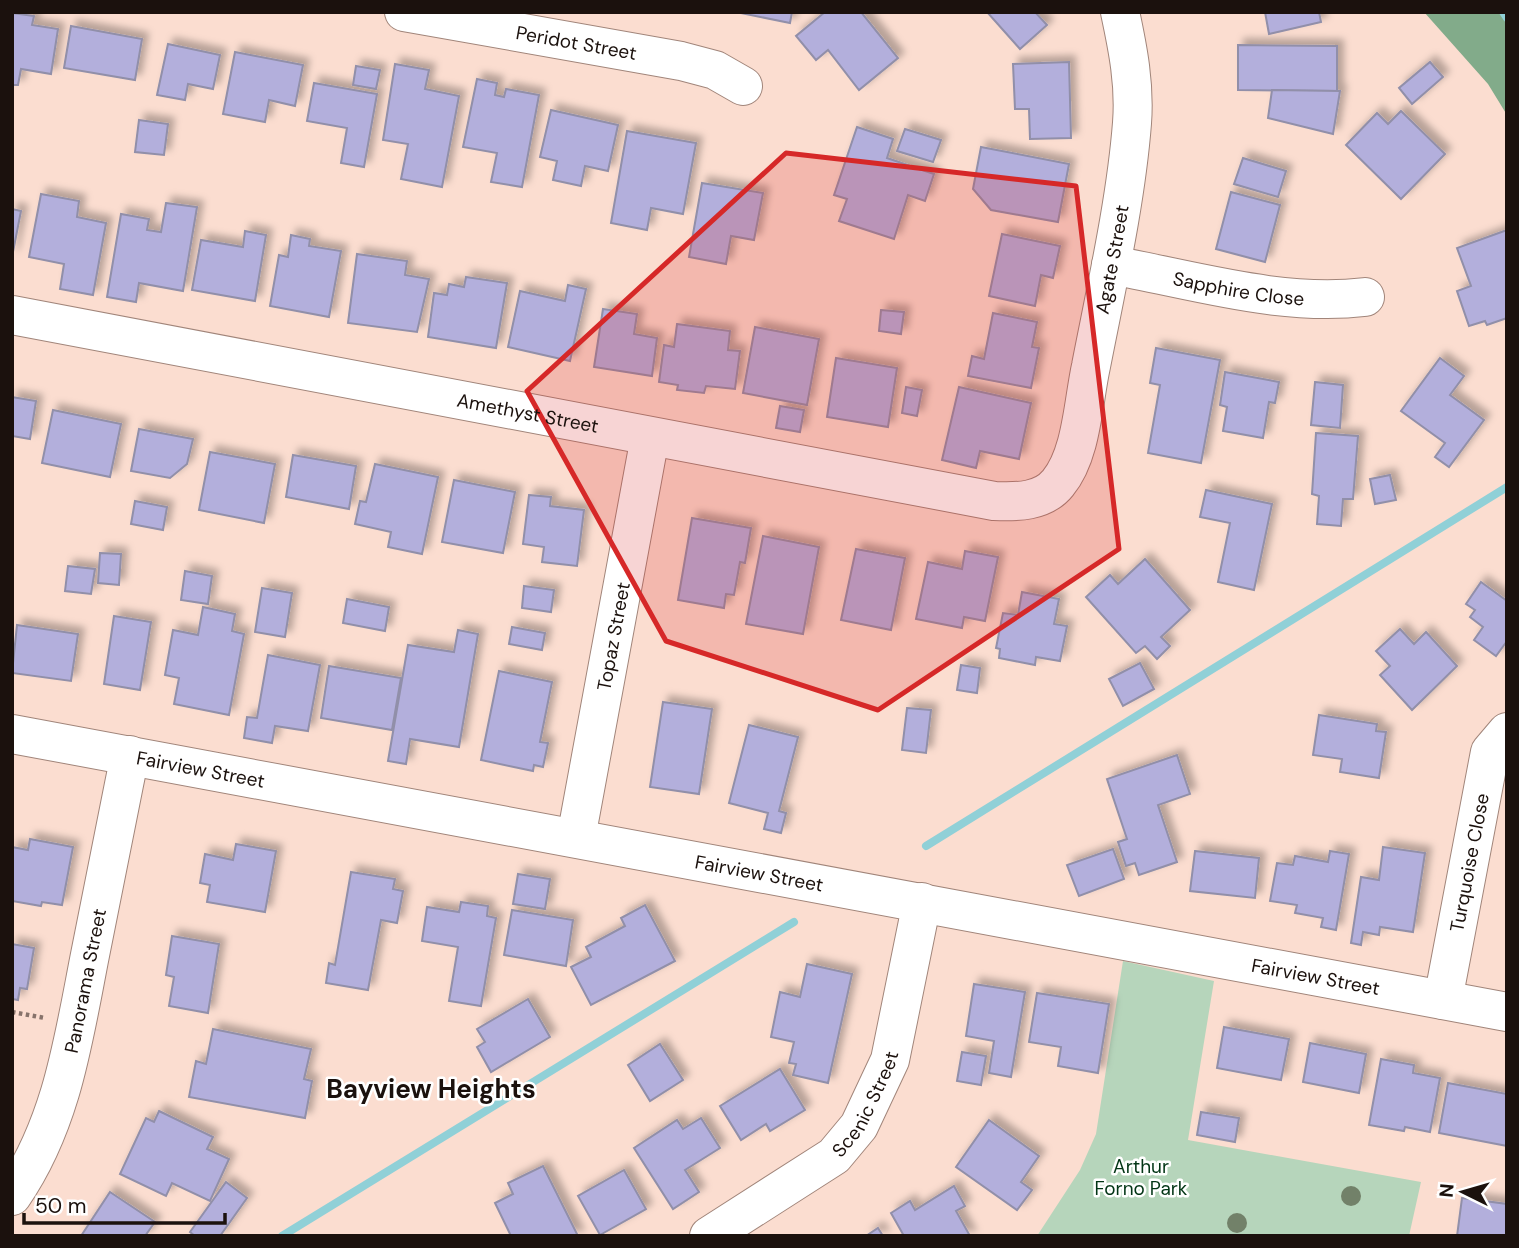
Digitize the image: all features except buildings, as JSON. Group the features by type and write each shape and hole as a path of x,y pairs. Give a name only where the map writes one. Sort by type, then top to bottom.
{"street":[{"name":"Peridot Street","path":"404,12 565,26 715,71 743,86"},
{"name":"Agate Street","path":"1044,496 1058,484 1073,454 1111,265 1132,123 1131,62 1120,12"},
{"name":"Sapphire Close","path":"1111,265 1295,299 1327,302 1365,297"},
{"name":"Amethyst Street","path":"12,315 994,501 1014,502 1044,496"},
{"name":"Topaz Street","path":"576,838 650,437"},
{"name":"Turquoise Close","path":"1443,1000 1490,752 1507,732"},
{"name":"Fairview Street","path":"12,734 1507,1012"},
{"name":"Panorama Street","path":"12,1196 27,1174 52,1125 69,1062 130,755"},
{"name":"Scenic Street","path":"709,1236 752,1224 834,1156 859,1126 890,1060 922,902"}],"highlighted area":[{"path":"786,153 1076,186 1119,549 878,710 666,641 527,391"}],"green space":[{"path":"1424,12 1507,12 1507,115 1488,84"},
{"name":"Arthur Forno Park","path":"1123,961 1214,981 1188,1140 1421,1182 1409,1236 1037,1236 1080,1170 1096,1134"}],"waterway":[{"path":"1503,12 1507,18"},
{"path":"926,846 1507,487"},
{"path":"282,1236 794,922"}],"district":[{"name":"Bayview Heights","path":"431,1089"}]}
